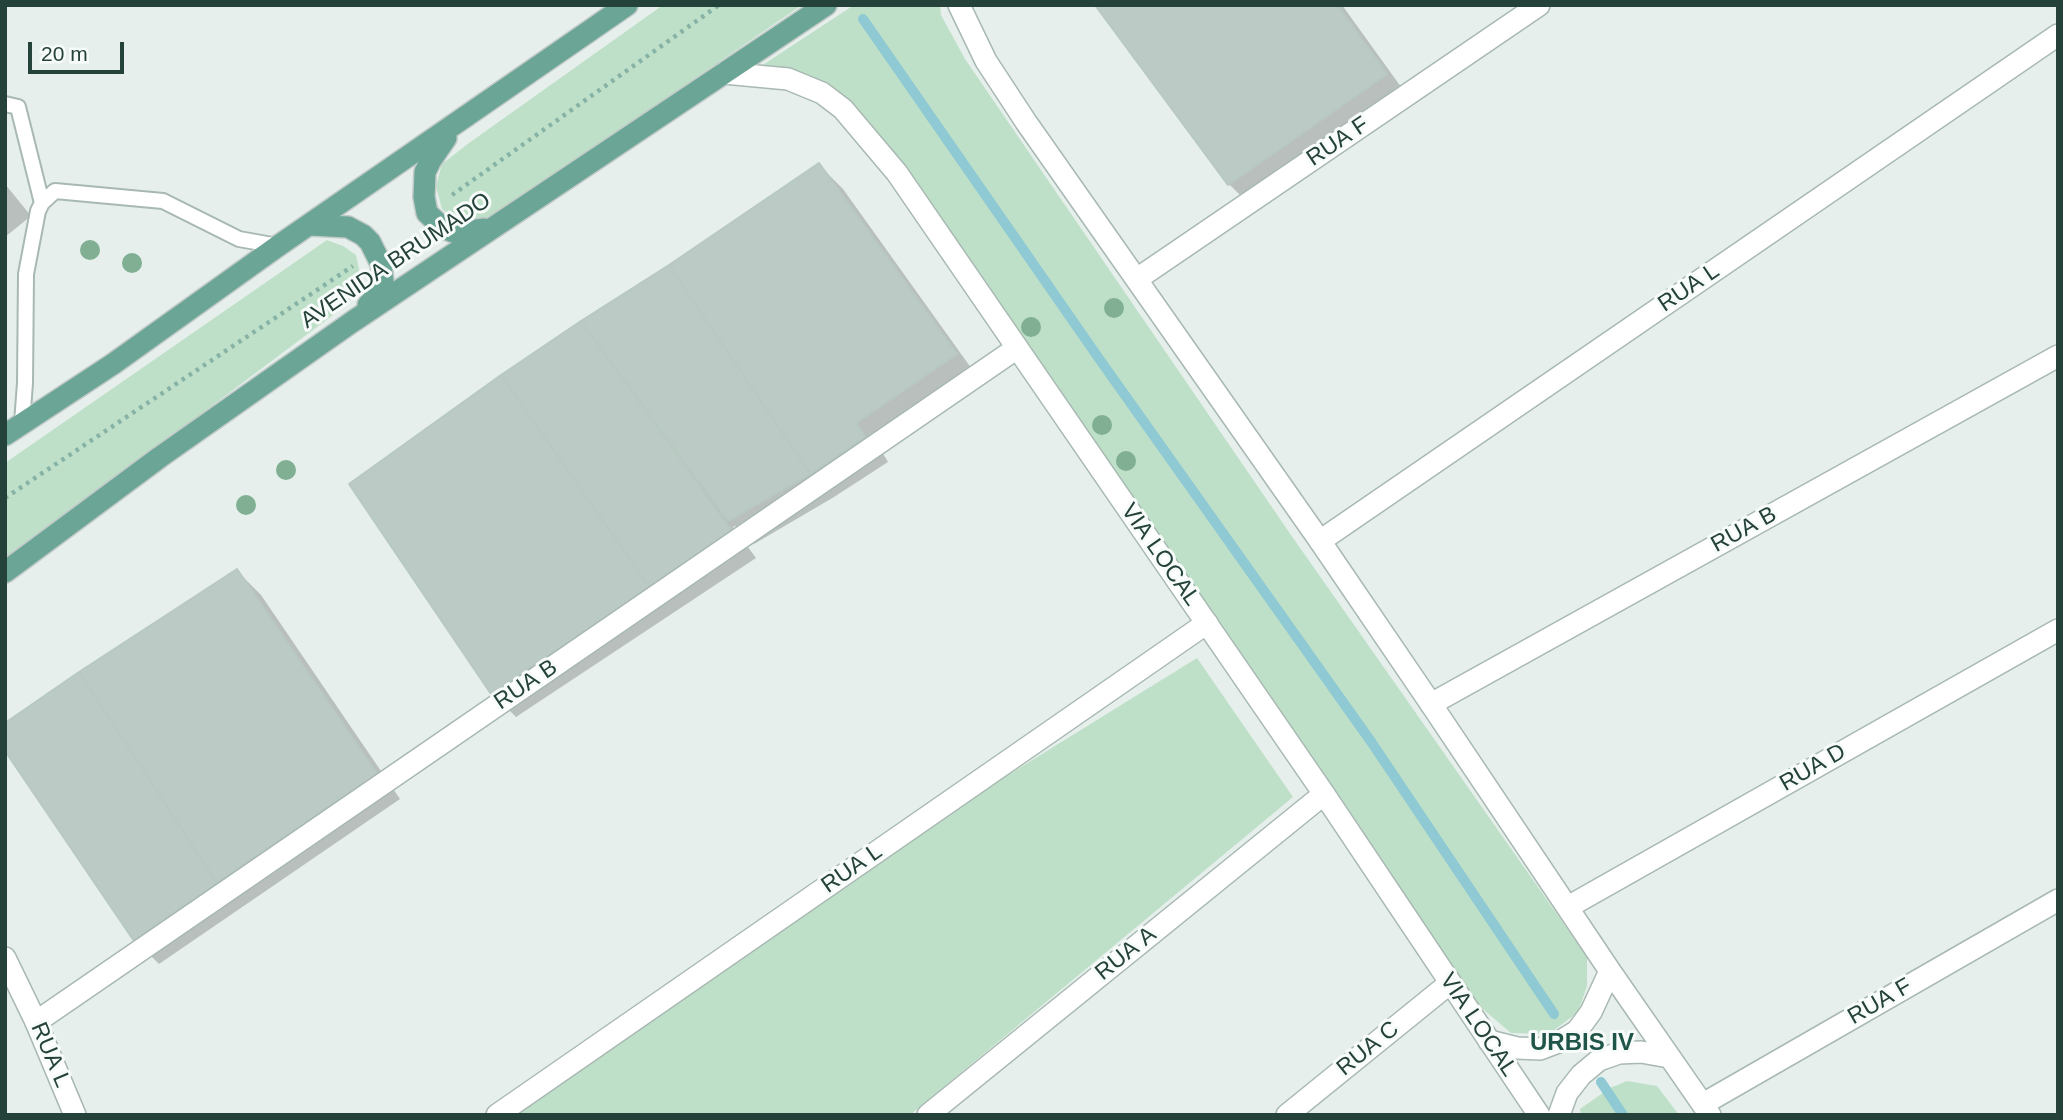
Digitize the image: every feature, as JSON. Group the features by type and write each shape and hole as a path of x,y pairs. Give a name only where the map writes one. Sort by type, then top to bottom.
{"main road":[{"path":"14,429 113,364 278,246 627,5"},
{"name":"AVENIDA BRUMADO","path":"5,572 160,457 352,321 826,5"},
{"path":"456,125 425,172 424,197 427,213 443,228 456,233 491,228"},
{"path":"311,225 348,227 363,235 370,242 381,264 383,282 379,291 352,321"}],"street":[{"path":"960,5 986,61 1026,122 1320,541 1707,1110"},
{"name":"RUA F","path":"1137,279 1539,5"},
{"name":"RUA L","path":"1320,541 2058,35"},
{"name":"VIA LOCAL","path":"723,73 788,79 822,93 843,109 897,173 1208,623 1539,1115"},
{"name":"RUA B","path":"36,1022 1017,348"},
{"name":"RUA B","path":"1431,704 2058,356"},
{"name":"RUA L","path":"498,1115 1208,623"},
{"name":"RUA D","path":"1568,907 2058,629"},
{"name":"RUA A","path":"928,1115 1324,794"},
{"name":"RUA F","path":"1707,1110 2058,900"},
{"name":"RUA L","path":"5,958 36,1022 75,1115"},
{"path":"1489,1041 1517,1048 1540,1049 1561,1041 1577,1031 1591,1013 1610,971"},
{"name":"RUA C","path":"1286,1115 1450,983"},
{"path":"1559,1115 1567,1093 1599,1060 1619,1053 1641,1052 1669,1057"}],"lane":[{"path":"5,104 18,107 42,203"},
{"path":"14,429 25,383 26,274 38,211 42,203 55,191 163,201 239,239 278,246"}],"green space":[{"path":"663,5 802,5 479,224 459,223 442,209 436,186 442,164"},
{"path":"854,5 940,5 941,15 965,59 1291,535 1587,957 1587,986 1578,1012 1549,1034 1511,1033 1477,1004 853,113 752,72"},
{"path":"327,240 356,255 361,278 357,293 337,312 5,561 5,463"},
{"path":"1197,658 1293,797 910,1115 515,1115 858,868"},
{"path":"1627,1081 1657,1086 1679,1115 1581,1115 1580,1109 1610,1088"}],"building":[{"path":"1095,5 1337,5 1387,74 1228,185"},
{"path":"819,163 957,354 856,423 865,437 810,474 669,265"},
{"path":"669,265 810,474 728,521 581,321"},
{"path":"581,321 733,533 650,588 501,375"},
{"path":"501,375 650,588 491,694 349,484"},
{"path":"237,569 377,774 217,883 79,672"},
{"path":"79,672 217,883 134,941 5,751 5,723"}],"waterway":[{"path":"863,19 1100,360 1372,743 1554,1014"},
{"path":"1601,1082 1623,1115"}],"district":[{"name":"URBIS IV","path":"1582,1043"}]}
